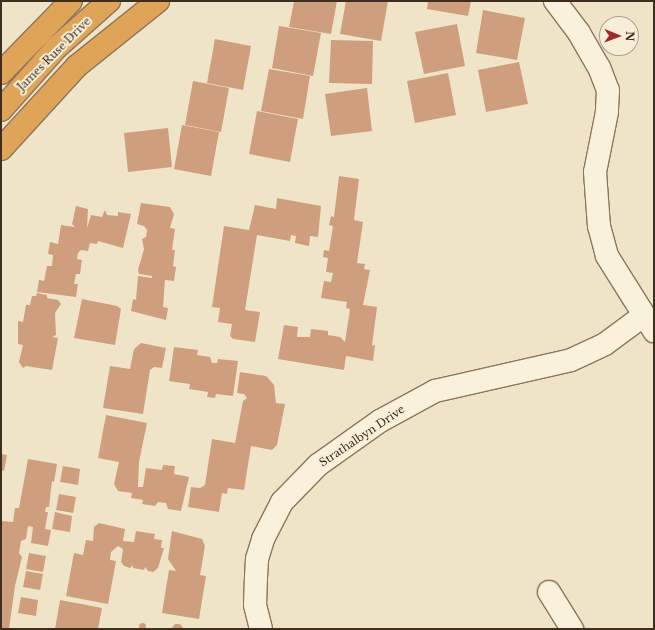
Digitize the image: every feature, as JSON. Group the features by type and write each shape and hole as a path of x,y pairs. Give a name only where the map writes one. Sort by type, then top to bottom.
{"highway":[{"path":"1,56 50,1"},
{"path":"1,73 71,1"},
{"name":"James Ruse Drive","path":"1,110 56,48 109,1"},
{"path":"1,149 77,66 158,1"}],"street":[{"path":"556,1 579,33 599,67 608,90 607,112 595,172 599,226 607,256 649,324"},
{"name":"Strathalbyn Drive","path":"261,629 255,605 256,578 263,539 282,502 318,465 380,421 435,391 571,360 649,324"},
{"path":"549,592 572,629"}],"building":[{"path":"294,1 337,1 331,34 289,27"},
{"path":"346,1 388,1 381,41 340,34"},
{"path":"428,1 471,1 468,16 427,9"},
{"path":"483,10 525,18 517,60 476,53"},
{"path":"457,24 465,66 424,74 415,32"},
{"path":"279,26 321,33 313,76 272,68"},
{"path":"215,39 251,46 243,90 207,83"},
{"path":"331,40 373,41 372,84 329,83"},
{"path":"519,62 528,104 486,112 478,70"},
{"path":"269,69 310,76 303,119 261,111"},
{"path":"448,73 456,115 415,123 407,81"},
{"path":"193,81 229,88 221,132 185,125"},
{"path":"367,88 372,131 331,136 325,94"},
{"path":"257,111 298,119 290,162 249,154"},
{"path":"182,125 219,132 211,176 174,169"},
{"path":"168,128 172,167 128,172 124,133"},
{"path":"339,176 359,179 354,220 363,222 357,263 365,264 364,269 370,270 363,305 377,307 372,346 375,345 373,361 346,356 344,370 278,359 284,325 298,327 297,337 310,337 311,329 328,331 328,335 340,337 345,342 350,309 346,308 347,302 321,298 324,281 331,282 333,273 326,272 328,258 323,257 324,250 329,251 333,226 329,225 331,216 334,217"},
{"path":"277,198 321,206 318,237 310,236 309,246 295,243 296,236 291,235 290,241 257,235 245,310 260,312 255,342 233,339 230,336 232,324 218,322 220,308 212,307 224,226 249,230 255,205 276,209"},
{"path":"141,203 170,207 174,214 170,228 175,229 172,250 175,250 173,266 176,267 174,281 165,280 163,307 168,308 166,320 131,311 133,299 136,300 138,276 152,278 152,276 139,274 138,270 144,249 142,239 146,237 147,230 144,226 137,224"},
{"path":"76,206 88,209 87,228 91,215 102,217 105,210 107,215 118,216 118,212 131,214 123,248 98,241 97,244 90,243 88,251 81,250 78,253 77,259 82,260 80,274 76,274 74,284 78,284 76,297 37,292 39,280 44,281 47,266 52,266 53,255 48,254 50,242 58,244 61,225 75,227 72,224"},
{"path":"37,293 47,295 47,298 58,300 61,304 55,313 56,335 52,337 58,338 52,370 26,366 23,368 19,362 23,345 18,344 18,321 23,322 26,305 30,305 32,296 36,296"},
{"path":"82,299 117,306 121,309 115,345 74,338"},
{"path":"141,343 166,348 162,368 154,367 150,370 143,414 103,408 110,366 130,369 134,349"},
{"path":"174,347 198,350 197,355 210,357 212,363 217,363 218,359 238,361 233,396 216,394 215,398 207,397 208,392 189,389 190,384 169,381"},
{"path":"240,372 266,376 274,385 276,403 285,404 277,445 272,450 251,446 244,490 228,488 227,494 222,493 219,512 188,507 191,487 200,488 205,485 212,439 235,443 243,401 247,398 244,394 237,393"},
{"path":"106,415 147,423 139,462 138,487 143,487 146,468 162,470 163,465 175,466 174,474 189,477 181,511 168,509 166,503 158,502 155,506 142,504 143,500 131,498 132,493 118,491 114,484 119,462 98,458"},
{"path":"1,454 7,455 4,471 1,470"},
{"path":"28,459 57,464 54,482 52,481 49,507 46,507 45,512 48,512 45,529 51,530 48,546 31,543 33,527 28,526 26,539 21,541 19,553 22,557 15,586 9,629 1,629 1,521 13,522 15,508 19,508"},
{"path":"63,466 80,469 78,485 60,482"},
{"path":"59,494 76,497 73,513 56,510"},
{"path":"55,512 72,516 70,532 52,529"},
{"path":"99,523 125,529 123,541 134,542 136,531 155,534 154,539 162,540 161,548 164,548 158,568 153,572 148,571 145,567 144,570 133,568 133,565 130,568 124,566 121,562 123,549 118,546 111,552 110,560 116,561 108,604 66,596 74,553 83,555 86,540 93,541 94,527"},
{"path":"172,531 202,539 205,546 200,575 206,576 199,619 162,613 169,570 176,571 168,559"},
{"path":"29,553 46,556 43,572 26,569"},
{"path":"26,571 43,574 40,590 23,587"},
{"path":"21,597 38,600 36,616 18,613"},
{"path":"60,600 102,608 98,629 55,629"},
{"path":"142,622 145,623 145,629 142,630 139,629 138,626 139,623"},
{"path":"175,624 180,624 184,629 171,629"}]}
